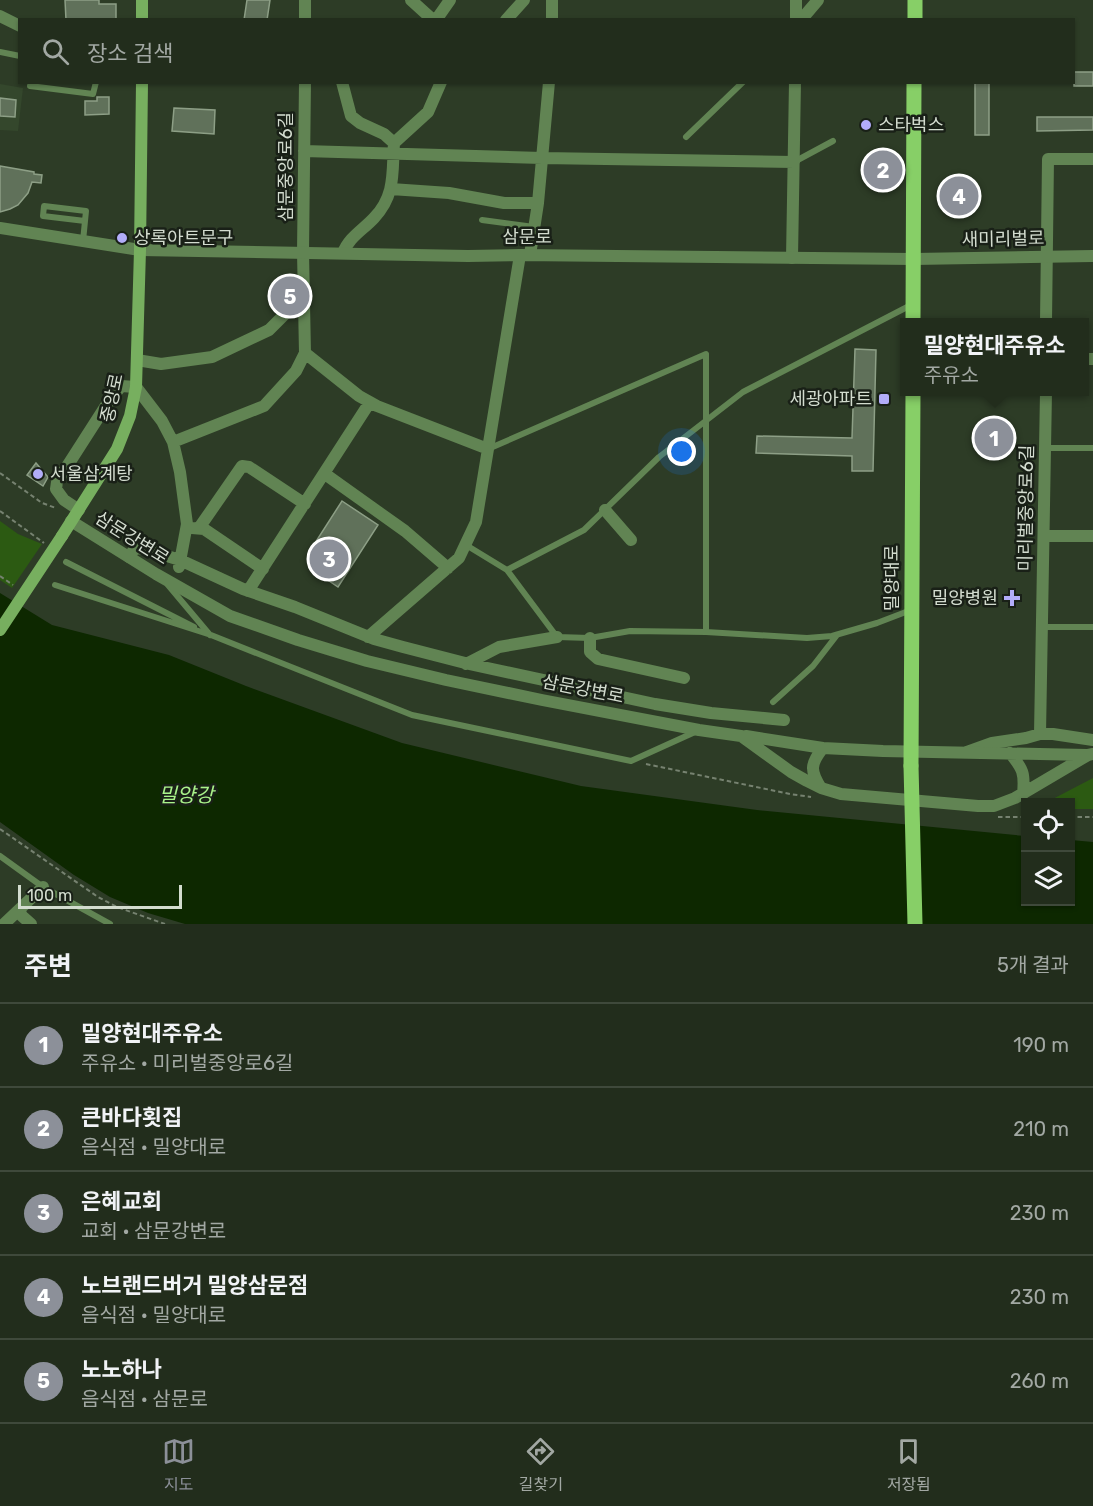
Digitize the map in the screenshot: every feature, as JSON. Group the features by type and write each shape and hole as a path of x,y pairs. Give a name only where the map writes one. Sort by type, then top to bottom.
{"main road":[{"path":"142,0 142,18"},
{"path":"915,0 915,18"},
{"name":"중앙로","path":"0,630 117,449 130,416 136,387 137,360 141,84"},
{"path":"913,318 914,84"},
{"name":"밀양대로","path":"913,396 911,758 915,924"}],"street":[{"path":"305,0 305,18"},
{"path":"411,0 432,18"},
{"path":"436,18 450,0"},
{"path":"508,18 524,0"},
{"path":"552,0 552,18"},
{"path":"796,0 796,18"},
{"path":"803,18 818,0"},
{"path":"0,16 18,25"},
{"name":"삼문중앙로6길","path":"304,84 305,353"},
{"path":"343,84 351,116 360,123 384,134 394,148"},
{"path":"343,253 346,244 374,218 387,200 391,189 394,148 428,112 440,84"},
{"path":"368,636 459,558 476,522 525,255 534,227 538,203 549,84"},
{"path":"792,258 795,84"},
{"path":"304,151 394,148 542,158 794,162"},
{"path":"1046,318 1048,159 1093,159"},
{"path":"391,189 449,193 504,203 538,203"},
{"path":"0,228 140,250"},
{"name":"삼문로","path":"140,250 468,256 914,259"},
{"name":"새미리벌로","path":"914,259 1093,256"},
{"path":"137,360 161,364 212,357 269,330 304,296"},
{"path":"173,442 264,406 296,371 305,353 359,396 370,402 488,449"},
{"name":"삼문강변로","path":"136,387 121,386 57,482 56,489 76,515 129,557 230,616 367,661 542,700 741,736 791,772 821,788 841,794 994,806 1023,794 1090,754"},
{"path":"136,387 162,422 173,442 180,472 186,528 180,564"},
{"name":"미리벌중앙로6길","path":"1040,734 1046,396"},
{"path":"248,591 370,402"},
{"path":"199,528 242,466 249,467 305,504"},
{"path":"325,474 405,531 448,568"},
{"path":"605,510 631,540"},
{"path":"186,528 204,529 263,569"},
{"path":"1044,536 1093,536"},
{"path":"129,557 135,548 144,549 368,636 466,664 654,704 711,713 784,720"},
{"path":"466,664 499,647 557,637"},
{"path":"590,638 590,652 598,660 684,678"},
{"path":"967,752 992,743 1040,734 1093,740"},
{"path":"741,736 823,748 883,751 911,758 967,752 1090,754"},
{"path":"821,788 814,777 813,764 823,748"},
{"path":"1010,753 1024,776 1023,794"},
{"path":"4,924 43,887"},
{"path":"19,910 31,924"}],"lane":[{"path":"0,52 18,56"},
{"path":"30,84 30,86 93,94 96,84"},
{"path":"686,136 741,84"},
{"path":"794,162 833,141"},
{"path":"83,241 85,221 86,211 44,206 43,216 85,221"},
{"path":"482,220 534,227"},
{"path":"507,570 584,530 659,457 743,392 913,303"},
{"path":"488,449 706,354 706,632"},
{"path":"1045,448 1093,448"},
{"path":"465,544 507,570 557,637 590,638 630,631 706,632 807,638 838,634 878,623 912,609"},
{"path":"66,562 210,635"},
{"path":"162,577 210,635"},
{"path":"55,585 210,635 412,715 631,761 699,730"},
{"path":"1043,627 1093,627"},
{"path":"773,702 813,666 838,634"},
{"path":"0,856 43,887 110,924"}],"path":[{"path":"0,472 42,503 76,515"},
{"path":"0,511 51,548"},
{"path":"0,576 13,585"},
{"path":"1075,817 1093,817"},
{"path":"0,829 98,897 117,907 165,924"}],"shaded area":[{"path":"0,84 23,88 18,131 0,130"}],"green space":[{"path":"0,521 18,534 42,544 12,588 0,580"},
{"path":"1093,778 1093,809 1075,809 1075,798 1055,798"}],"water":[{"name":"밀양강","path":"0,593 52,625 169,655 402,743 581,786 757,810 1021,836 1021,906 1075,906 1075,840 1093,842 1093,924 185,924 148,913 110,897 74,875 0,822"}],"building":[{"path":"65,0 99,0 99,4 116,4 116,18 66,18"},
{"path":"247,0 270,0 267,18 244,18"},
{"path":"1075,72 1093,72 1093,86 1074,86"},
{"path":"975,84 989,84 989,135 975,135"},
{"path":"97,97 109,97 109,114 85,115 85,101 97,101"},
{"path":"0,98 16,100 15,117 0,116"},
{"path":"174,108 215,110 214,134 172,131"},
{"path":"1037,117 1093,117 1093,130 1037,131"},
{"path":"0,166 42,175 41,183 32,182 28,193 18,205 0,212"},
{"path":"855,349 876,350 873,471 852,471 852,456 756,453 757,436 852,438"},
{"path":"36,463 48,477 43,486 27,475"},
{"path":"342,501 378,525 338,587 310,568 323,548 315,543"}],"place":[{"name":"스타벅스","path":"866,125"},
{"name":"큰바다횟집","path":"883,170"},
{"name":"노브랜드버거 밀양삼문점","path":"959,196"},
{"name":"상록아트문구","path":"122,238"},
{"name":"노노하나","path":"290,296"},
{"name":"세광아파트","path":"884,399"},
{"name":"밀양현대주유소","path":"994,438"},
{"name":"서울삼계탕","path":"38,474"},
{"name":"은혜교회","path":"329,559"},
{"name":"밀양병원","path":"1012,598"}]}
